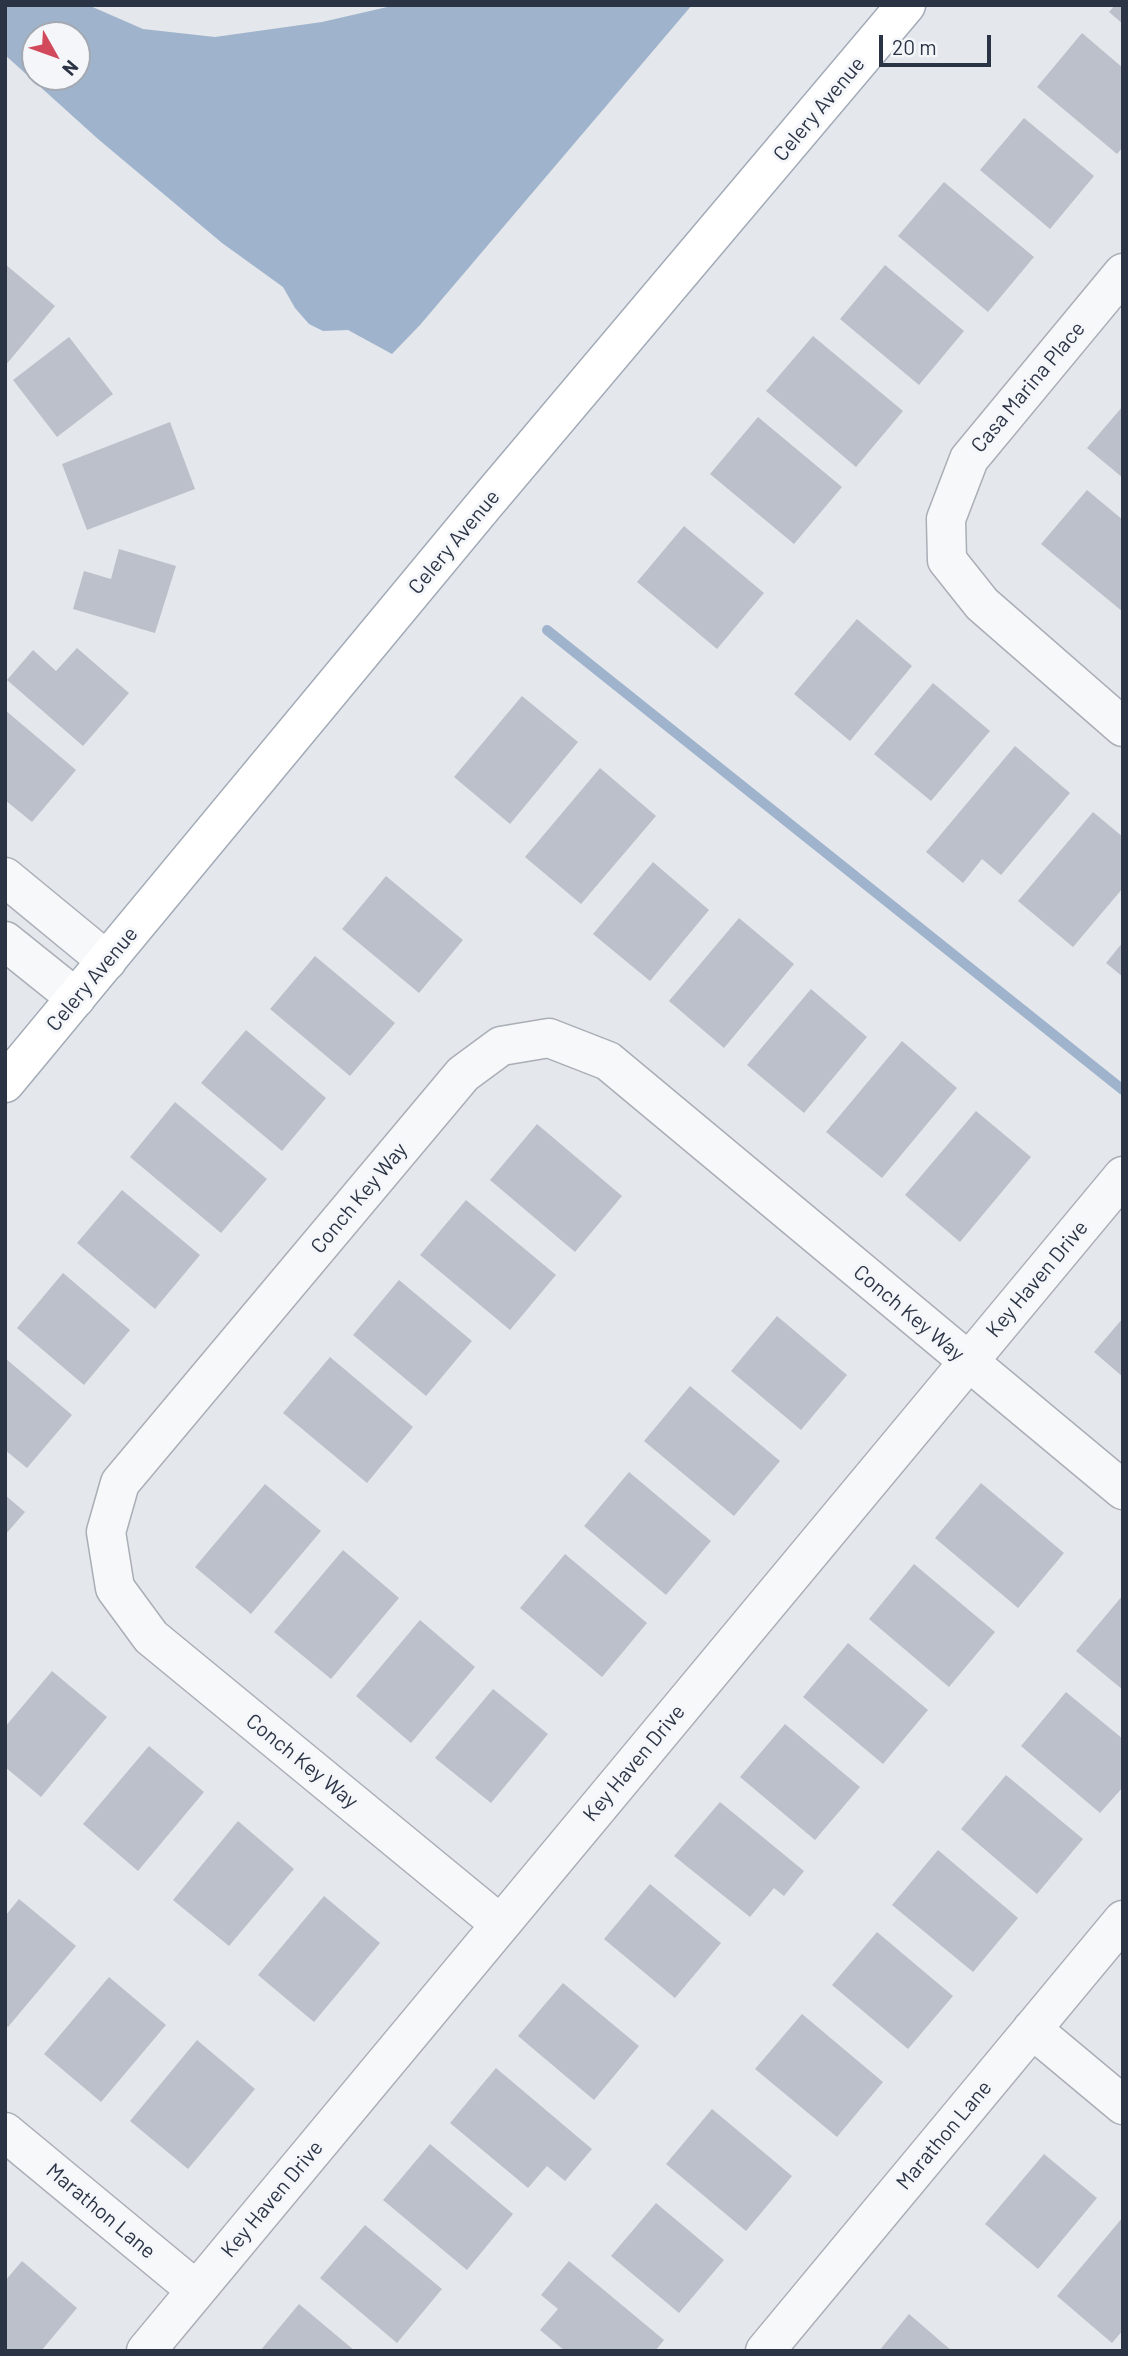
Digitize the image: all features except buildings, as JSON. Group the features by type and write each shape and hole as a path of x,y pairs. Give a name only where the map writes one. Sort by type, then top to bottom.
{"main road":[{"name":"Celery Avenue","path":"5,1083 476,516 906,5"}],"street":[{"name":"Casa Marina Place","path":"1123,273 969,458 946,519 947,560 982,604 1123,727"},
{"path":"5,877 107,961"},
{"path":"5,941 76,998"},
{"name":"Conch Key Way","path":"500,1924 151,1637 115,1588 106,1532 120,1483 463,1074 501,1046 549,1038 608,1062 1123,1490"},
{"name":"Key Haven Drive","path":"146,2351 1123,1176"},
{"name":"Marathon Lane","path":"765,2351 1123,1920"},
{"path":"1032,2029 1123,2105"},
{"name":"Marathon Lane","path":"5,2132 196,2290"}],"water":[{"path":"5,5 88,5 143,29 215,37 322,22 396,5 692,5 420,325 392,354 348,330 323,331 309,324 295,308 283,287 222,243 45,91 91,91 91,21 21,21 21,69 5,55"}],"waterway":[{"path":"547,630 1123,1090"}]}
